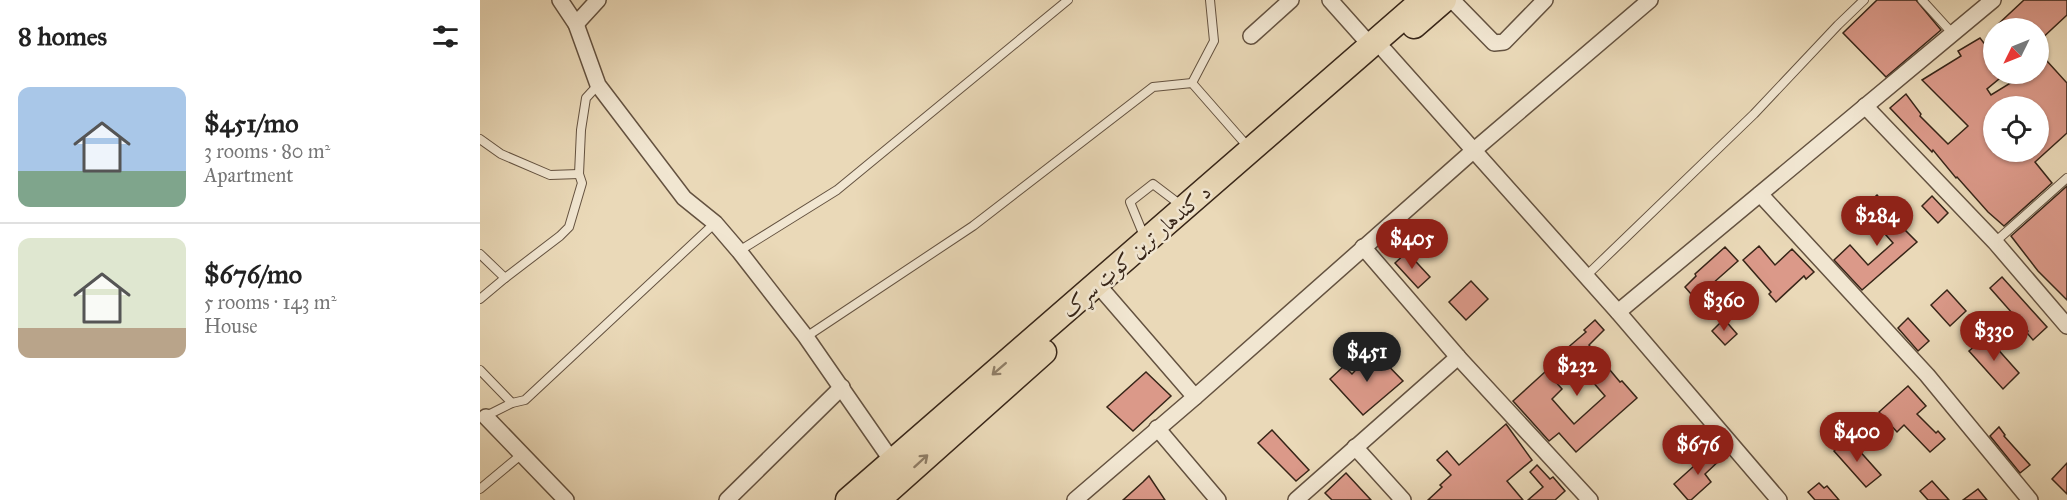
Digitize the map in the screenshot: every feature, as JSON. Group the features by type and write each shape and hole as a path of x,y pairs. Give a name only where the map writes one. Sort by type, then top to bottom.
{"main road":[{"name":"د کندهار ترين کوټ سړک","path":"878,500 1103,290 1378,48 1423,0"},
{"name":"د کندهار ترين کوټ سړک","path":"848,500 892,461 1103,290 1147,242 1251,151 1378,48 1444,0"}],"street":[{"path":"560,0 576,24 598,85 684,198 715,223 739,250 806,337 892,461"},
{"path":"576,24 598,0"},
{"path":"1251,36 1291,0"},
{"path":"1330,0 1378,48 1618,312 1779,500"},
{"path":"1452,0 1498,44 1504,42 1545,0"},
{"path":"1075,500 1473,151 1650,0"},
{"path":"1618,312 1993,0"},
{"path":"1865,106 1995,242 2067,326"},
{"path":"1760,194 1927,375 2030,500"},
{"path":"1363,248 1458,357 1590,500"},
{"path":"1103,290 1195,397"},
{"path":"1296,500 1458,357"},
{"path":"727,500 842,387"},
{"path":"483,417 566,500"},
{"path":"1156,428 1218,500"},
{"path":"1355,447 1403,500"}],"lane":[{"path":"739,250 837,190 1068,0"},
{"path":"1192,83 1214,41 1210,0"},
{"path":"1585,276 1755,114 1864,0"},
{"path":"1922,0 1953,34"},
{"path":"1192,83 1251,151"},
{"path":"806,337 973,226 1154,87 1192,83"},
{"path":"480,299 560,236 569,226 582,183 579,174 581,130 586,98 598,85"},
{"path":"480,140 501,154 550,175 579,174"},
{"path":"1995,242 2067,178"},
{"path":"1147,242 1130,202 1153,184 1185,208"},
{"path":"483,417 512,403 525,400 715,223"},
{"path":"480,254 505,278"},
{"path":"480,370 512,403"},
{"path":"480,489 522,454"}],"building":[{"path":"1877,0 1916,0 1941,30 1886,77 1843,33"},
{"path":"2024,0 2067,0 2067,15 2049,32 2049,18 2005,18"},
{"path":"1980,38 1983,42 1983,84 1993,84 1987,89 1991,95 2009,84 2049,84 2049,63 2067,83 2067,133 2049,149 2049,96 1983,96 1983,162 2035,162 2052,183 2004,226 1890,108 1906,94 1921,114 1920,116 1948,144 1968,126 1922,80 1961,56 1958,51"},
{"path":"2067,186 2067,300 2038,271 2011,236"},
{"path":"1877,195 1892,212 1889,214 1917,242 1862,290 1834,260 1850,245 1868,265 1893,243 1862,208"},
{"path":"1932,196 1948,213 1938,223 1922,206"},
{"path":"1759,246 1775,265 1792,249 1814,272 1806,279 1804,276 1776,302 1769,294 1771,292 1743,260"},
{"path":"1725,247 1738,261 1703,292 1706,295 1698,302 1685,287 1696,276 1695,274"},
{"path":"1407,252 1430,277 1418,288 1395,263"},
{"path":"2002,277 2047,327 2033,340 2027,333 2028,331 1990,288"},
{"path":"1471,281 1488,299 1466,320 1449,302"},
{"path":"1947,290 1966,311 1950,326 1931,305"},
{"path":"1908,318 1929,341 1918,351 1898,328"},
{"path":"1724,319 1737,334 1725,345 1712,331"},
{"path":"1595,320 1604,330 1589,345 1620,382 1622,381 1637,398 1576,452 1559,433 1549,441 1513,401 1546,371 1562,389 1552,399 1574,424 1605,396 1565,350 1586,332 1584,330"},
{"path":"1986,336 2019,373 2003,389 1969,351"},
{"path":"1374,351 1403,381 1363,415 1330,379 1344,366 1352,374"},
{"path":"1146,372 1171,396 1133,431 1107,407"},
{"path":"1908,386 1926,406 1917,414 1945,439 1930,452 1904,425 1897,432 1879,412"},
{"path":"1506,424 1532,460 1507,481 1523,500 1428,500 1451,475 1437,460 1447,451 1459,465"},
{"path":"1999,427 2004,436 2030,465 2020,473 1990,436"},
{"path":"1272,430 1309,470 1296,481 1258,443"},
{"path":"1848,438 1881,475 1866,487 1834,451"},
{"path":"1712,447 1722,458 1705,474 1711,482 1691,500 1688,500 1674,484"},
{"path":"2067,463 2067,494 2052,479"},
{"path":"1537,465 1550,479 1553,477 1565,491 1555,500 1528,500 1543,487 1530,472"},
{"path":"1346,473 1371,500 1332,500 1325,493"},
{"path":"1149,476 1165,500 1123,500 1143,482"},
{"path":"1932,481 1949,500 1928,500 1920,491"},
{"path":"1819,483 1824,488 1827,486 1839,500 1815,500 1808,492"},
{"path":"1978,489 1987,500 1963,500"}]}
